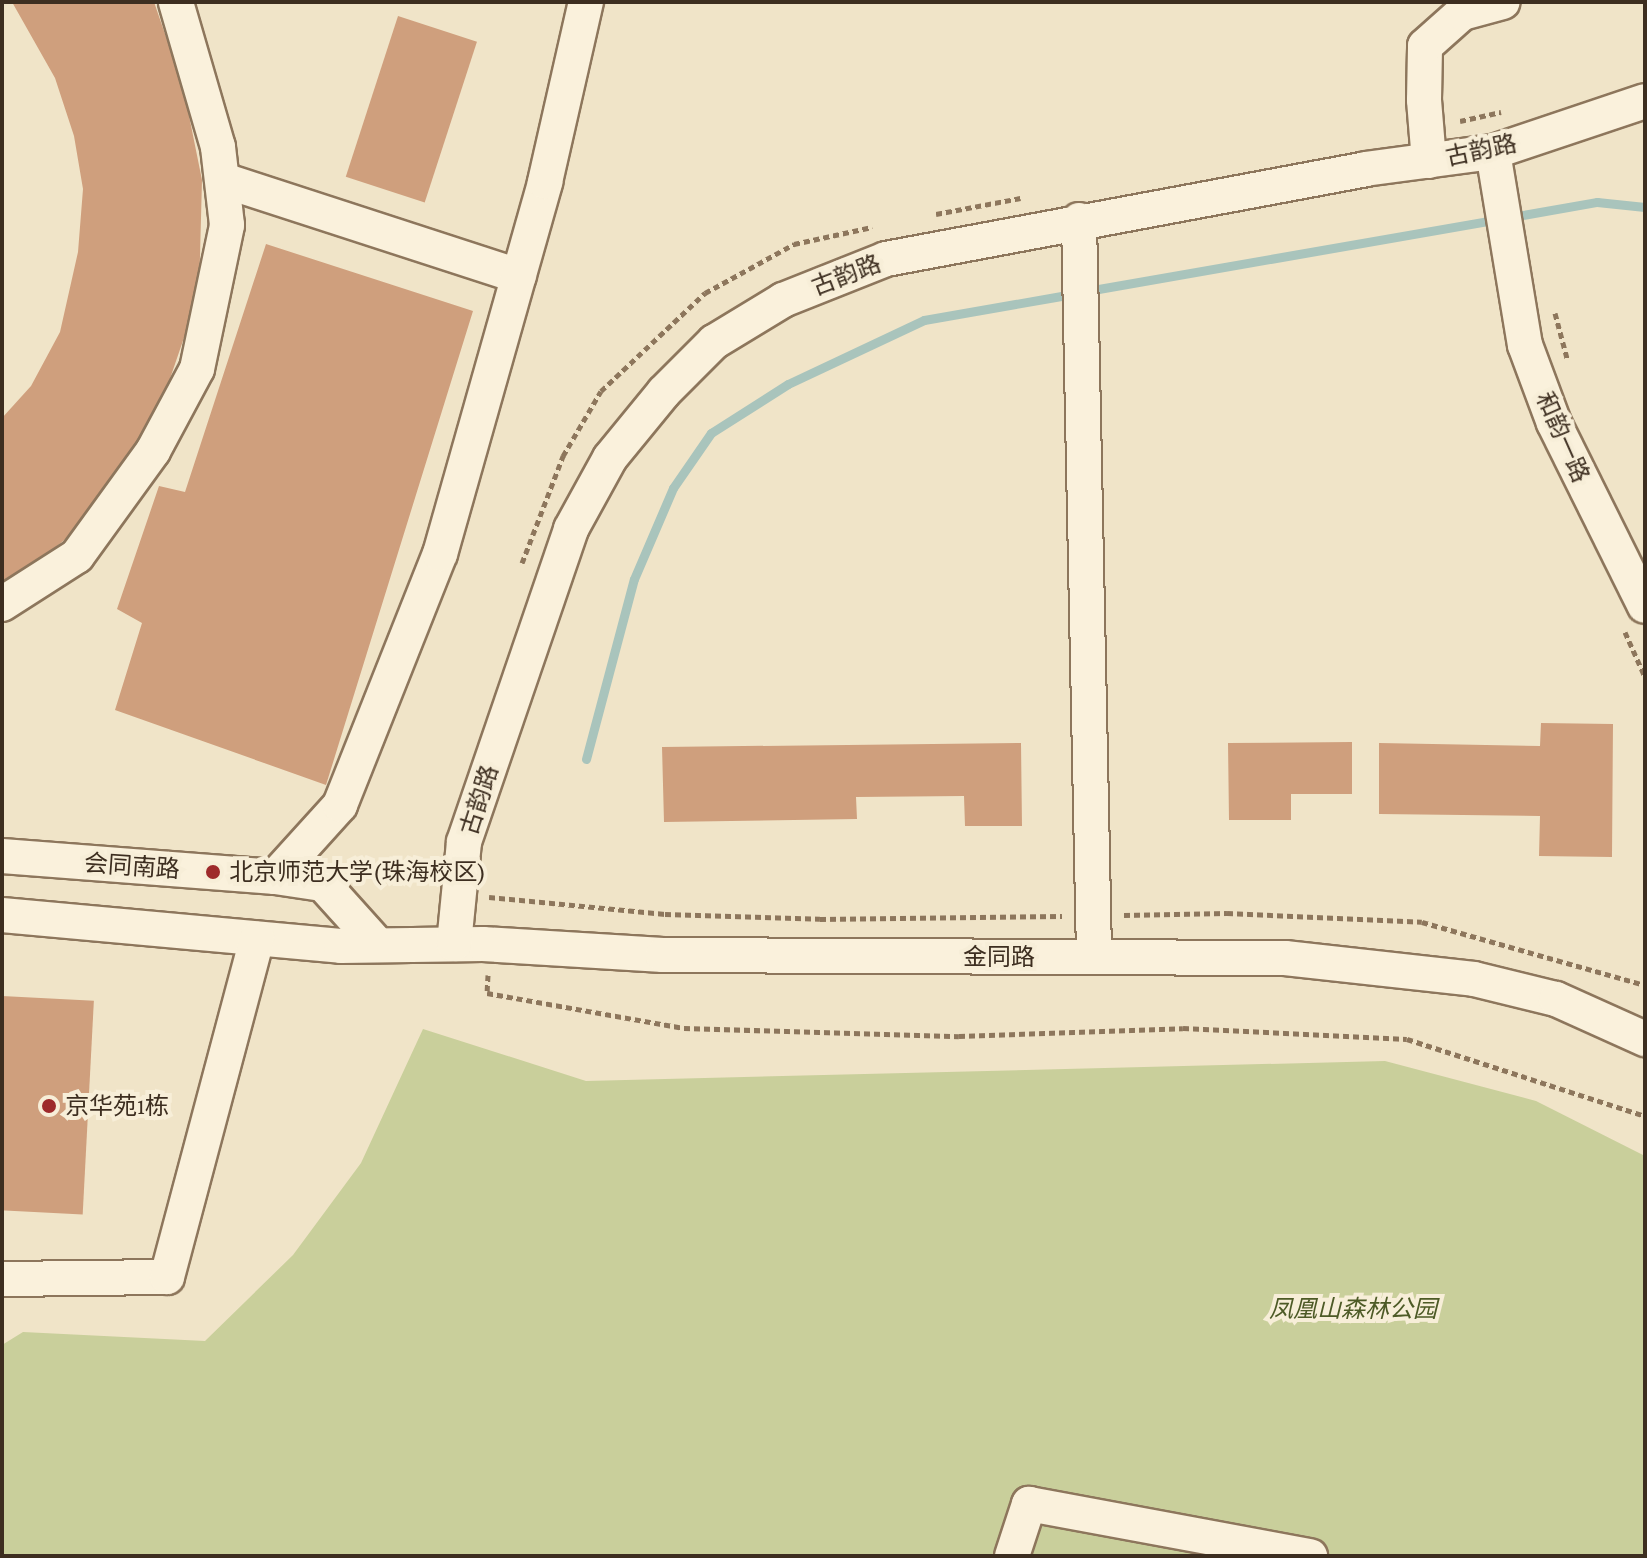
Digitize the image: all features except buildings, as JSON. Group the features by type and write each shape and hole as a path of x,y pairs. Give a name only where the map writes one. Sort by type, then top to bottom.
{"street":[{"path":"2,604 77,556 153,451 197,369 227,225 214,132 176,2"},
{"path":"275,877 340,805 440,554 545,182 586,2"},
{"path":"1429,161 1424,100 1425,46 1462,13 1503,2"},
{"name":"古韵路","path":"454,944 464,842 571,529 610,458 664,392 714,342 783,300 886,259 1079,220 1493,152 1645,101"},
{"name":"和韵一路","path":"1493,152 1525,345 1554,423 1645,606"},
{"path":"223,180 519,276"},
{"path":"1079,220 1094,957"},
{"name":"会同南路","path":"2,856 275,877 323,884 378,945"},
{"path":"2,915 257,939 167,1277 2,1279"},
{"name":"金同路","path":"257,939 341,946 454,944 663,955 1285,958 1474,979 1556,999 1645,1039"},
{"path":"1012,1556 1029,1504 1310,1556"}],"path":[{"path":"924,216 1030,196"},
{"path":"519,570 563,456 601,391 705,293 794,244 881,225"},
{"path":"1554,308 1570,368"},
{"path":"489,897 490,883"},
{"path":"487,993 684,1028 959,1036 1183,1028 1407,1039 1645,1116"}],"green space":[{"name":"凤凰山森林公园","path":"423,1029 586,1081 1385,1061 1536,1101 1645,1156 1645,1556 2,1556 2,1345 23,1332 205,1341 293,1255 361,1163"}],"waterway":[{"path":"1087,291 1597,202 1645,207"},
{"path":"586,759 634,579 673,488 711,433 788,384 924,320 1073,294"}],"place":[{"name":"北京师范大学(珠海校区)","path":"213,872"},
{"name":"京华苑1栋","path":"49,1106"}]}
